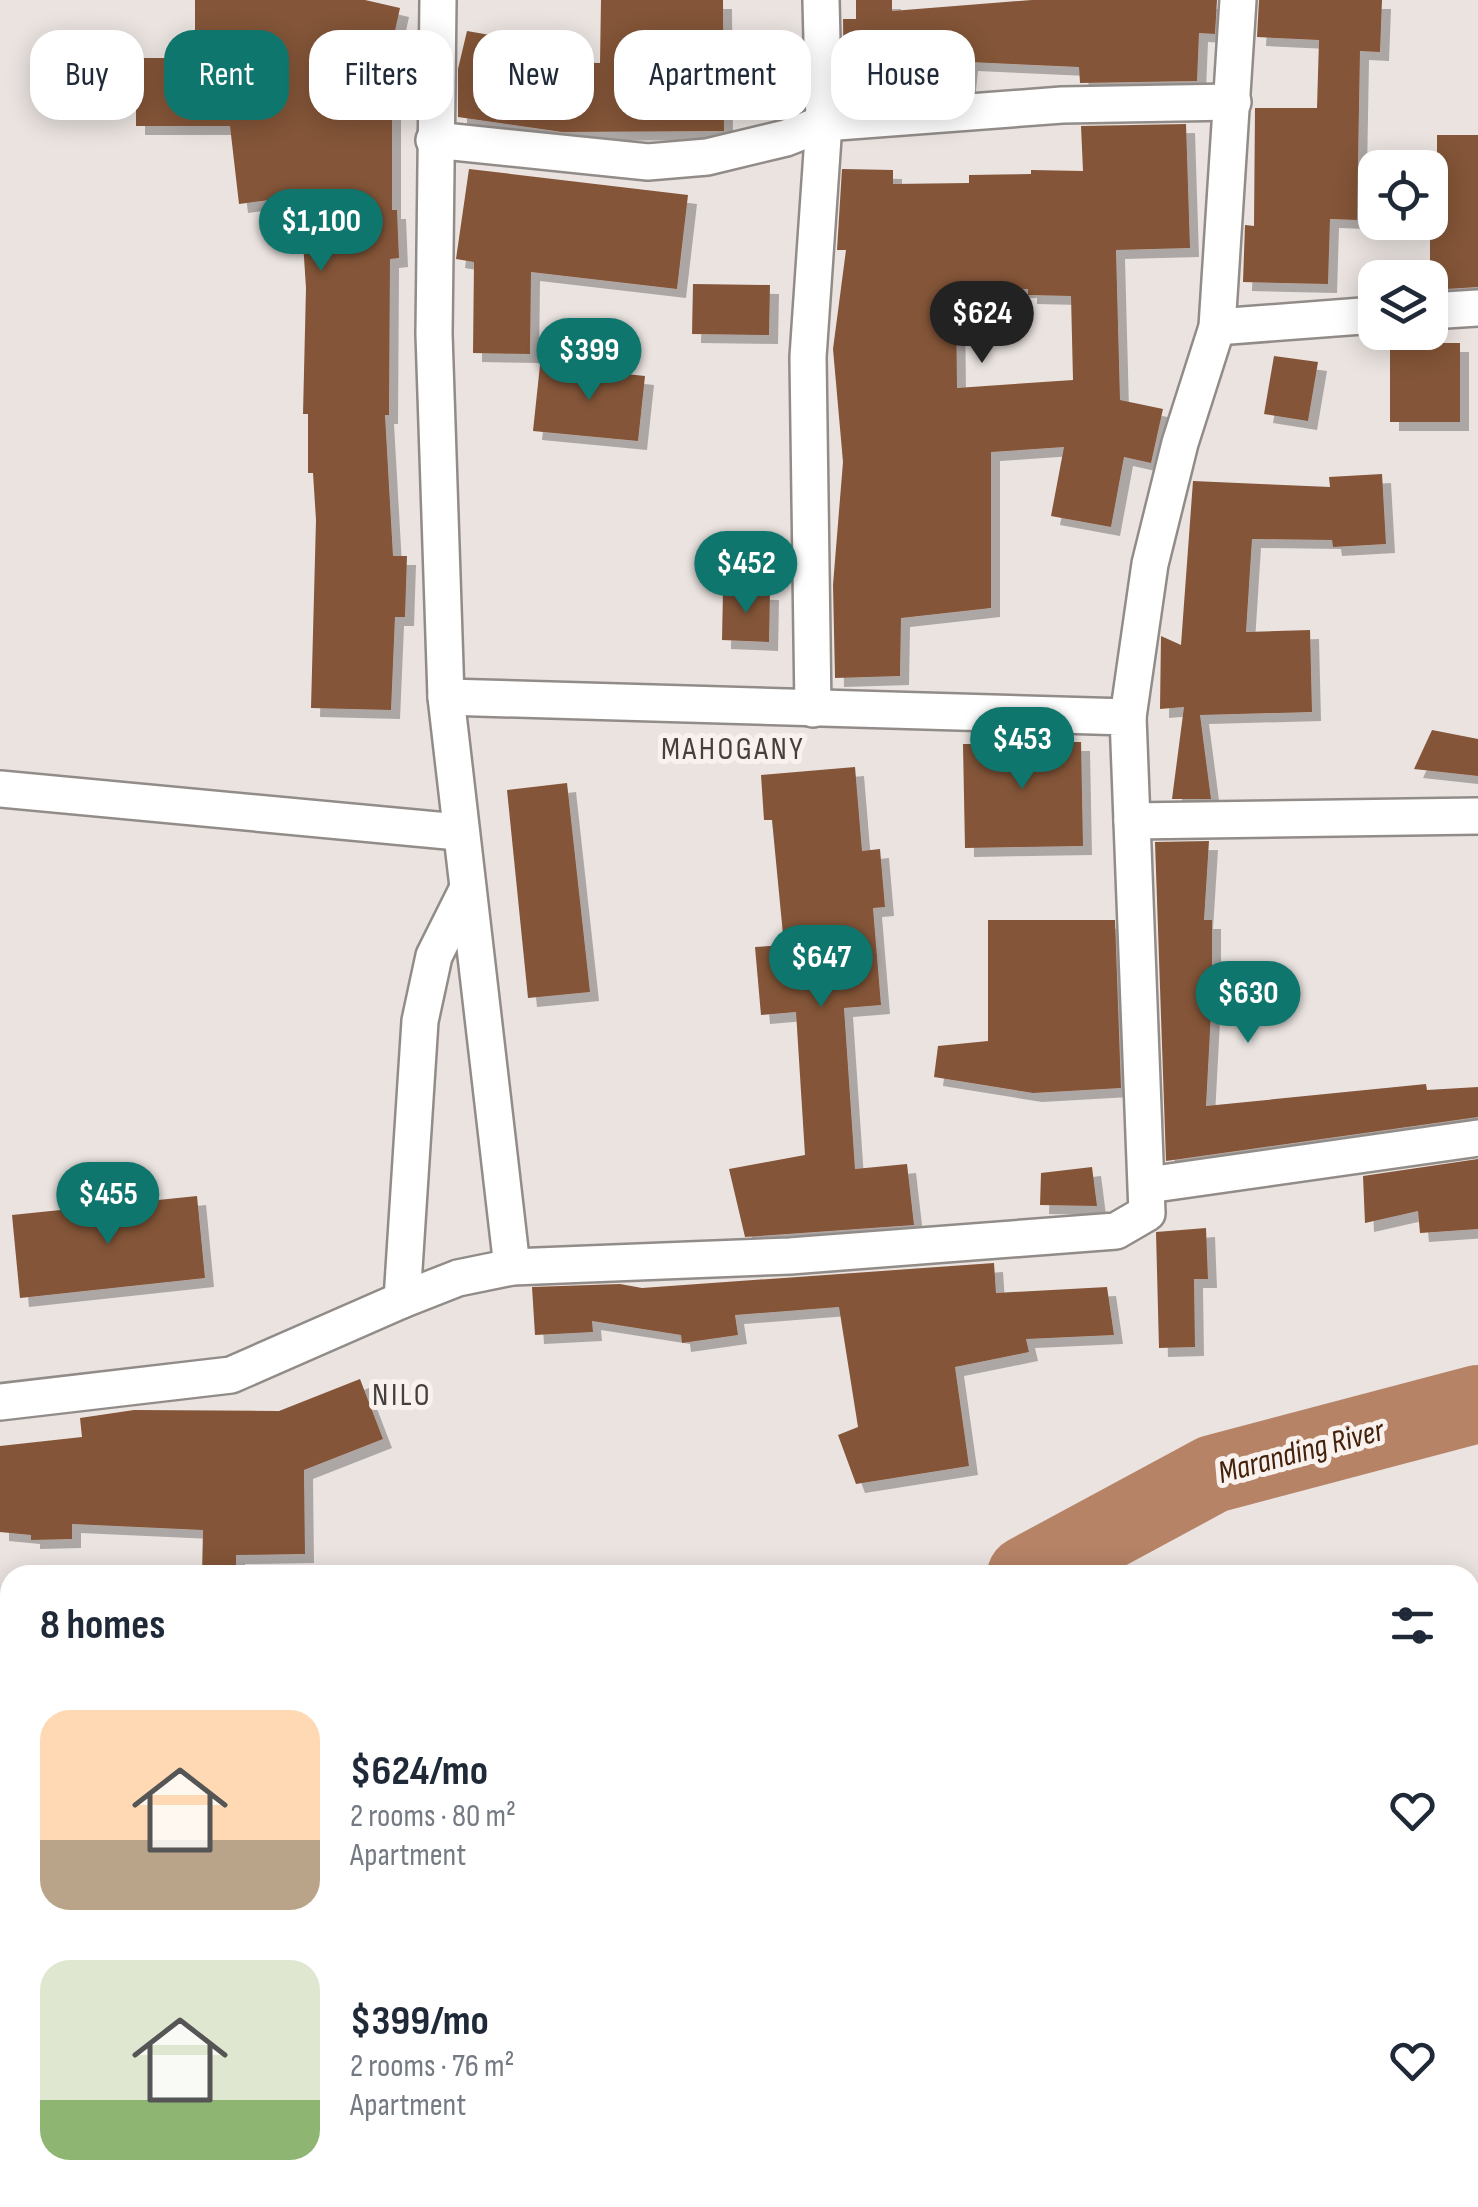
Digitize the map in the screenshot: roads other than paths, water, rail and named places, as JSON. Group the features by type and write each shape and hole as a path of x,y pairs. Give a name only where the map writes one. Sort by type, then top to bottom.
{"street":[{"path":"438,0 434,140 438,568 458,832 512,1267"},
{"path":"813,709 808,357 824,122 821,0"},
{"path":"0,1402 231,1375 458,1278 512,1267 790,1256 1116,1231 1147,1212 1128,717 1150,564 1180,443 1217,327 1238,0"},
{"path":"434,140 648,162 708,158 786,138 824,122 1062,105 1233,102"},
{"path":"1448,310 1478,308"},
{"path":"1217,327 1358,316"},
{"path":"446,697 1128,717"},
{"path":"0,789 458,832"},
{"path":"1132,821 1478,816"},
{"path":"402,1300 420,1021 434,956 466,892"},
{"path":"1148,1185 1478,1138"}],"waterway":[{"name":"Maranding River","path":"1045,1565 1213,1474 1478,1404"}],"district":[{"name":"MAHOGANY","path":"733,749"},
{"name":"NILO","path":"402,1395"}]}
